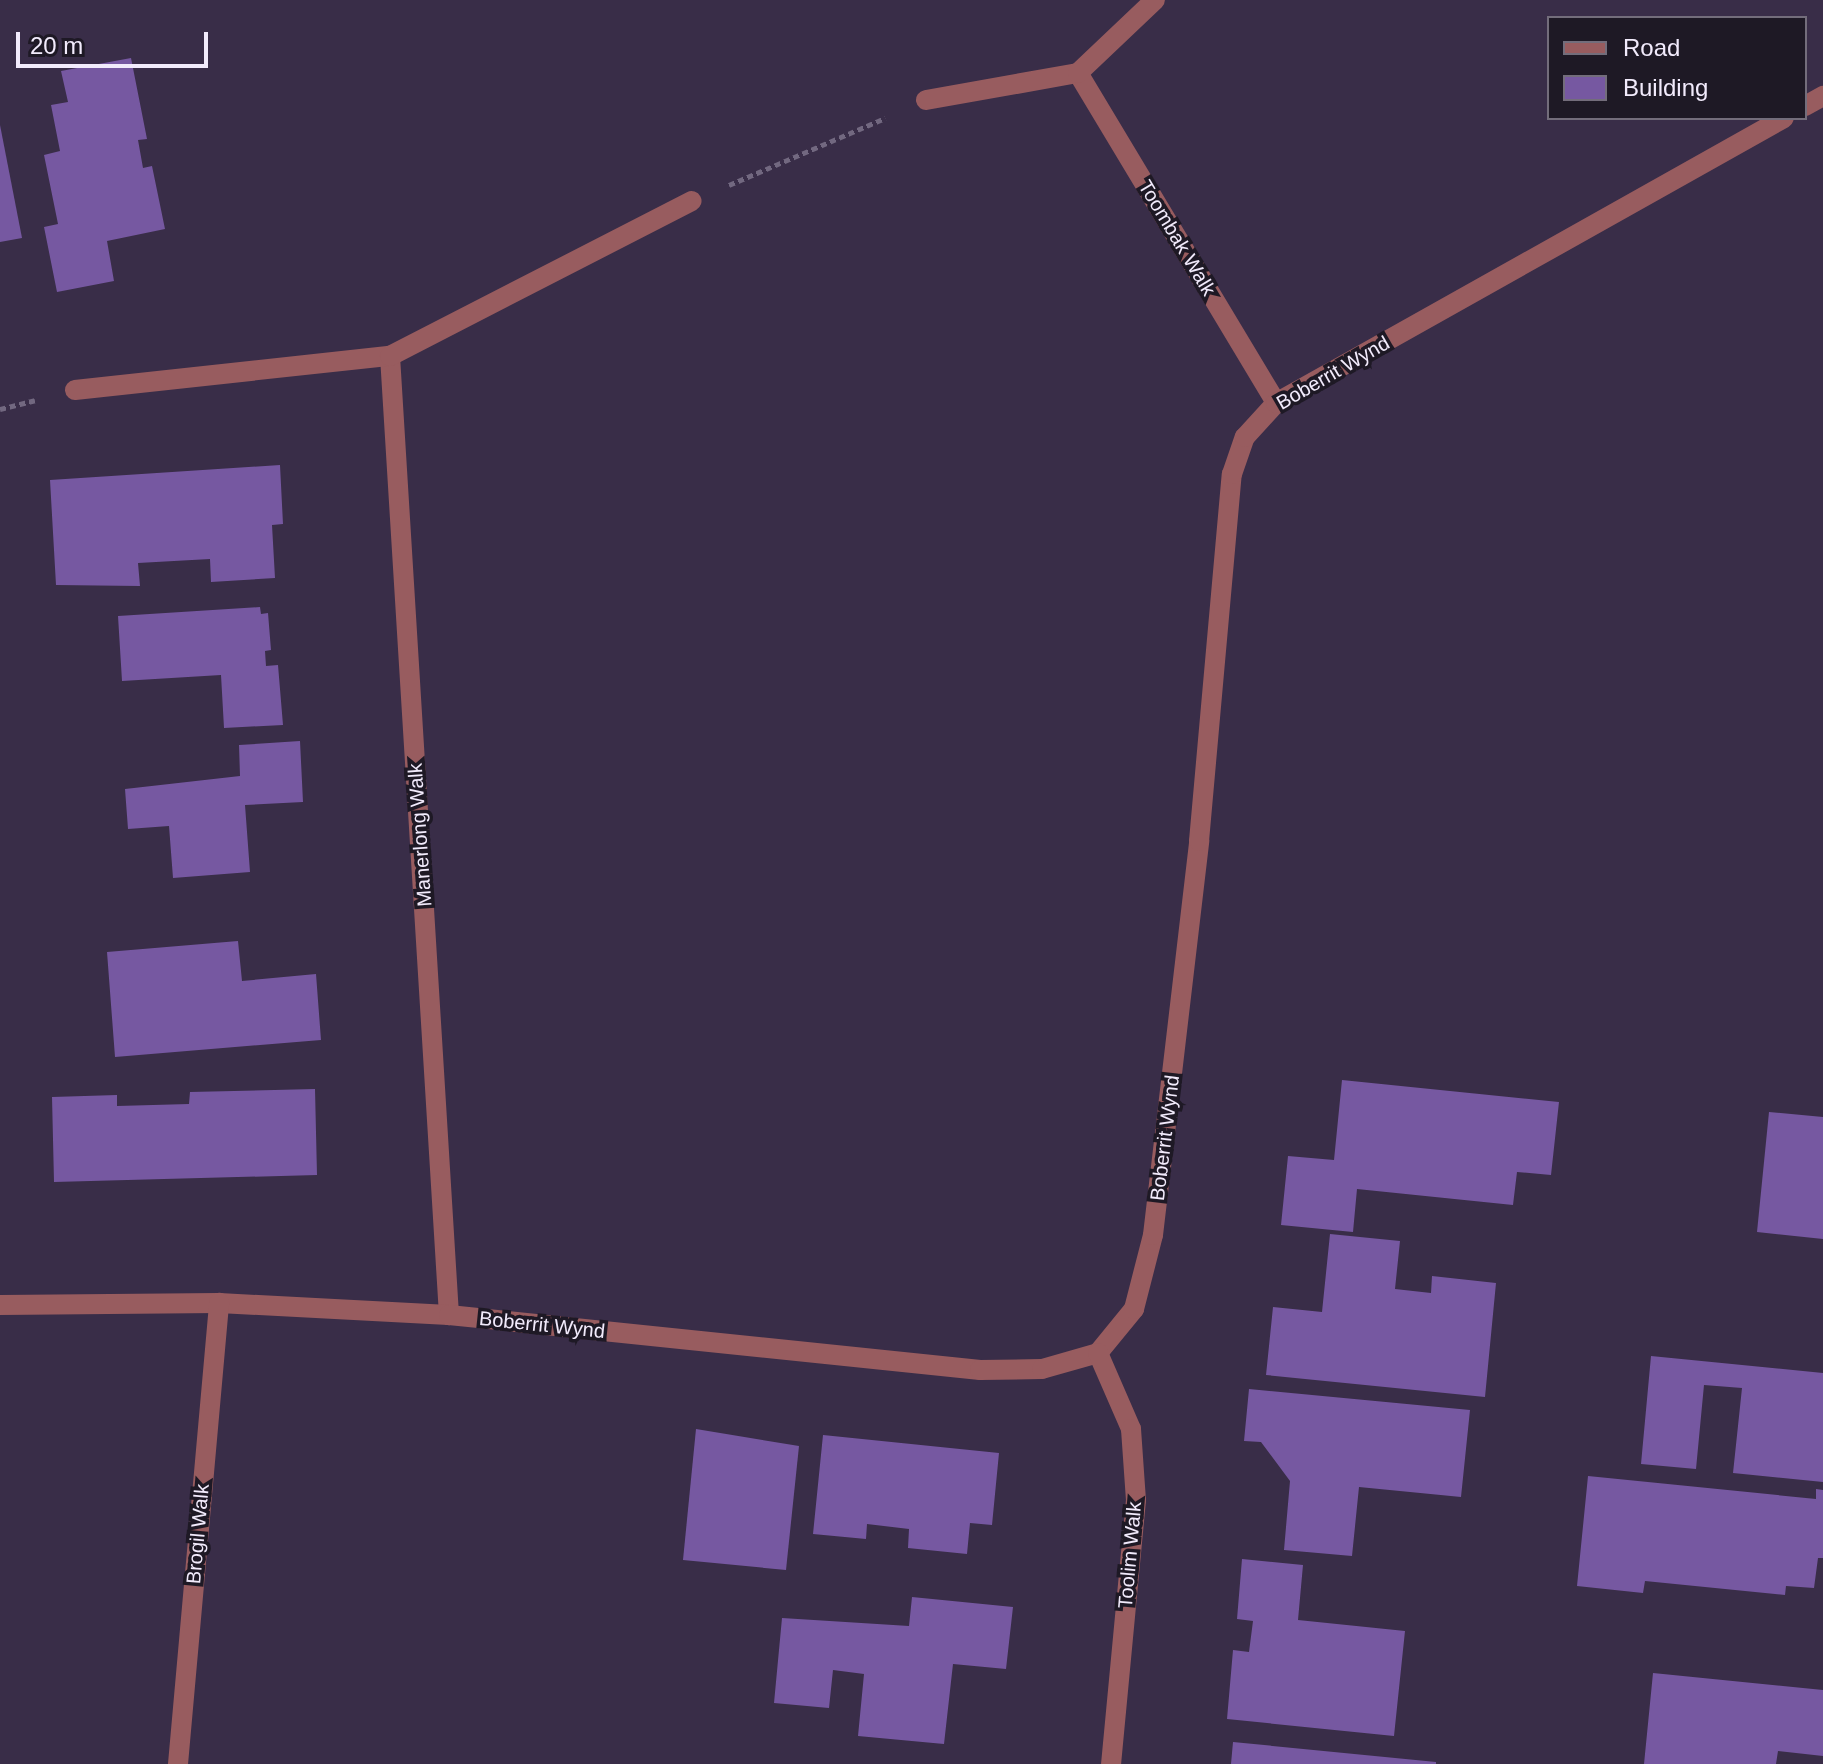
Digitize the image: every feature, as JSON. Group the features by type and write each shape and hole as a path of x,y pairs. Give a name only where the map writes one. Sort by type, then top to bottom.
{"street":[{"path":"926,100 1078,73 1155,0"},
{"name":"Toombak Walk","path":"1078,73 1276,403"},
{"name":"Boberrit Wynd","path":"0,1305 219,1303 449,1315 980,1370 1042,1369 1098,1353 1134,1309 1153,1235 1199,841 1232,474 1245,437 1276,403 1780,120"},
{"path":"75,390 390,356 691,201"},
{"name":"Manerlong Walk","path":"390,356 449,1315"},
{"name":"Brogil Walk","path":"178,1764 219,1303"},
{"name":"Toolim Walk","path":"1098,1353 1131,1429 1136,1500 1111,1764"}],"path":[{"path":"691,201 926,100"}],"building":[{"path":"131,58 147,139 138,140 143,168 152,166 165,229 107,241 114,281 57,292 44,227 58,224 44,155 60,151 51,105 68,102 61,71"},
{"path":"0,125 22,238 0,242"},
{"path":"280,465 283,524 272,525 275,578 211,582 210,559 138,563 140,586 56,585 50,480"},
{"path":"260,607 261,614 268,613 271,650 265,651 266,666 278,665 283,725 224,728 221,675 122,681 118,616"},
{"path":"300,741 303,802 245,805 250,872 173,878 169,826 128,829 125,789 240,776 239,745"},
{"path":"238,941 242,981 316,974 321,1040 115,1057 107,952"},
{"path":"1342,1080 1559,1102 1551,1175 1517,1172 1513,1205 1357,1189 1353,1232 1281,1225 1288,1156 1334,1160"},
{"path":"315,1089 317,1175 54,1182 52,1097 117,1095 117,1106 189,1104 190,1092"},
{"path":"1769,1112 1823,1117 1823,1239 1757,1232"},
{"path":"1330,1234 1400,1241 1395,1289 1431,1293 1432,1276 1496,1283 1485,1397 1266,1375 1273,1307 1322,1312"},
{"path":"1651,1356 1823,1373 1823,1482 1733,1473 1742,1388 1704,1385 1696,1469 1641,1464"},
{"path":"1249,1389 1470,1410 1461,1497 1359,1487 1352,1556 1284,1550 1290,1481 1261,1442 1244,1441"},
{"path":"696,1429 799,1446 786,1570 683,1560"},
{"path":"823,1435 999,1453 992,1525 970,1523 967,1554 908,1548 909,1529 867,1524 866,1539 813,1534"},
{"path":"1588,1476 1816,1499 1816,1489 1823,1490 1823,1558 1818,1558 1814,1588 1786,1586 1785,1595 1645,1581 1643,1593 1577,1586"},
{"path":"1242,1559 1303,1565 1298,1620 1405,1631 1394,1736 1227,1719 1233,1650 1249,1652 1253,1621 1237,1619"},
{"path":"912,1597 1013,1607 1006,1669 953,1664 944,1744 858,1736 864,1674 833,1670 829,1708 774,1703 782,1618 909,1626"},
{"path":"1653,1673 1823,1690 1823,1756 1778,1751 1776,1764 1644,1764"},
{"path":"1233,1742 1436,1762 1436,1764 1231,1764"}]}
